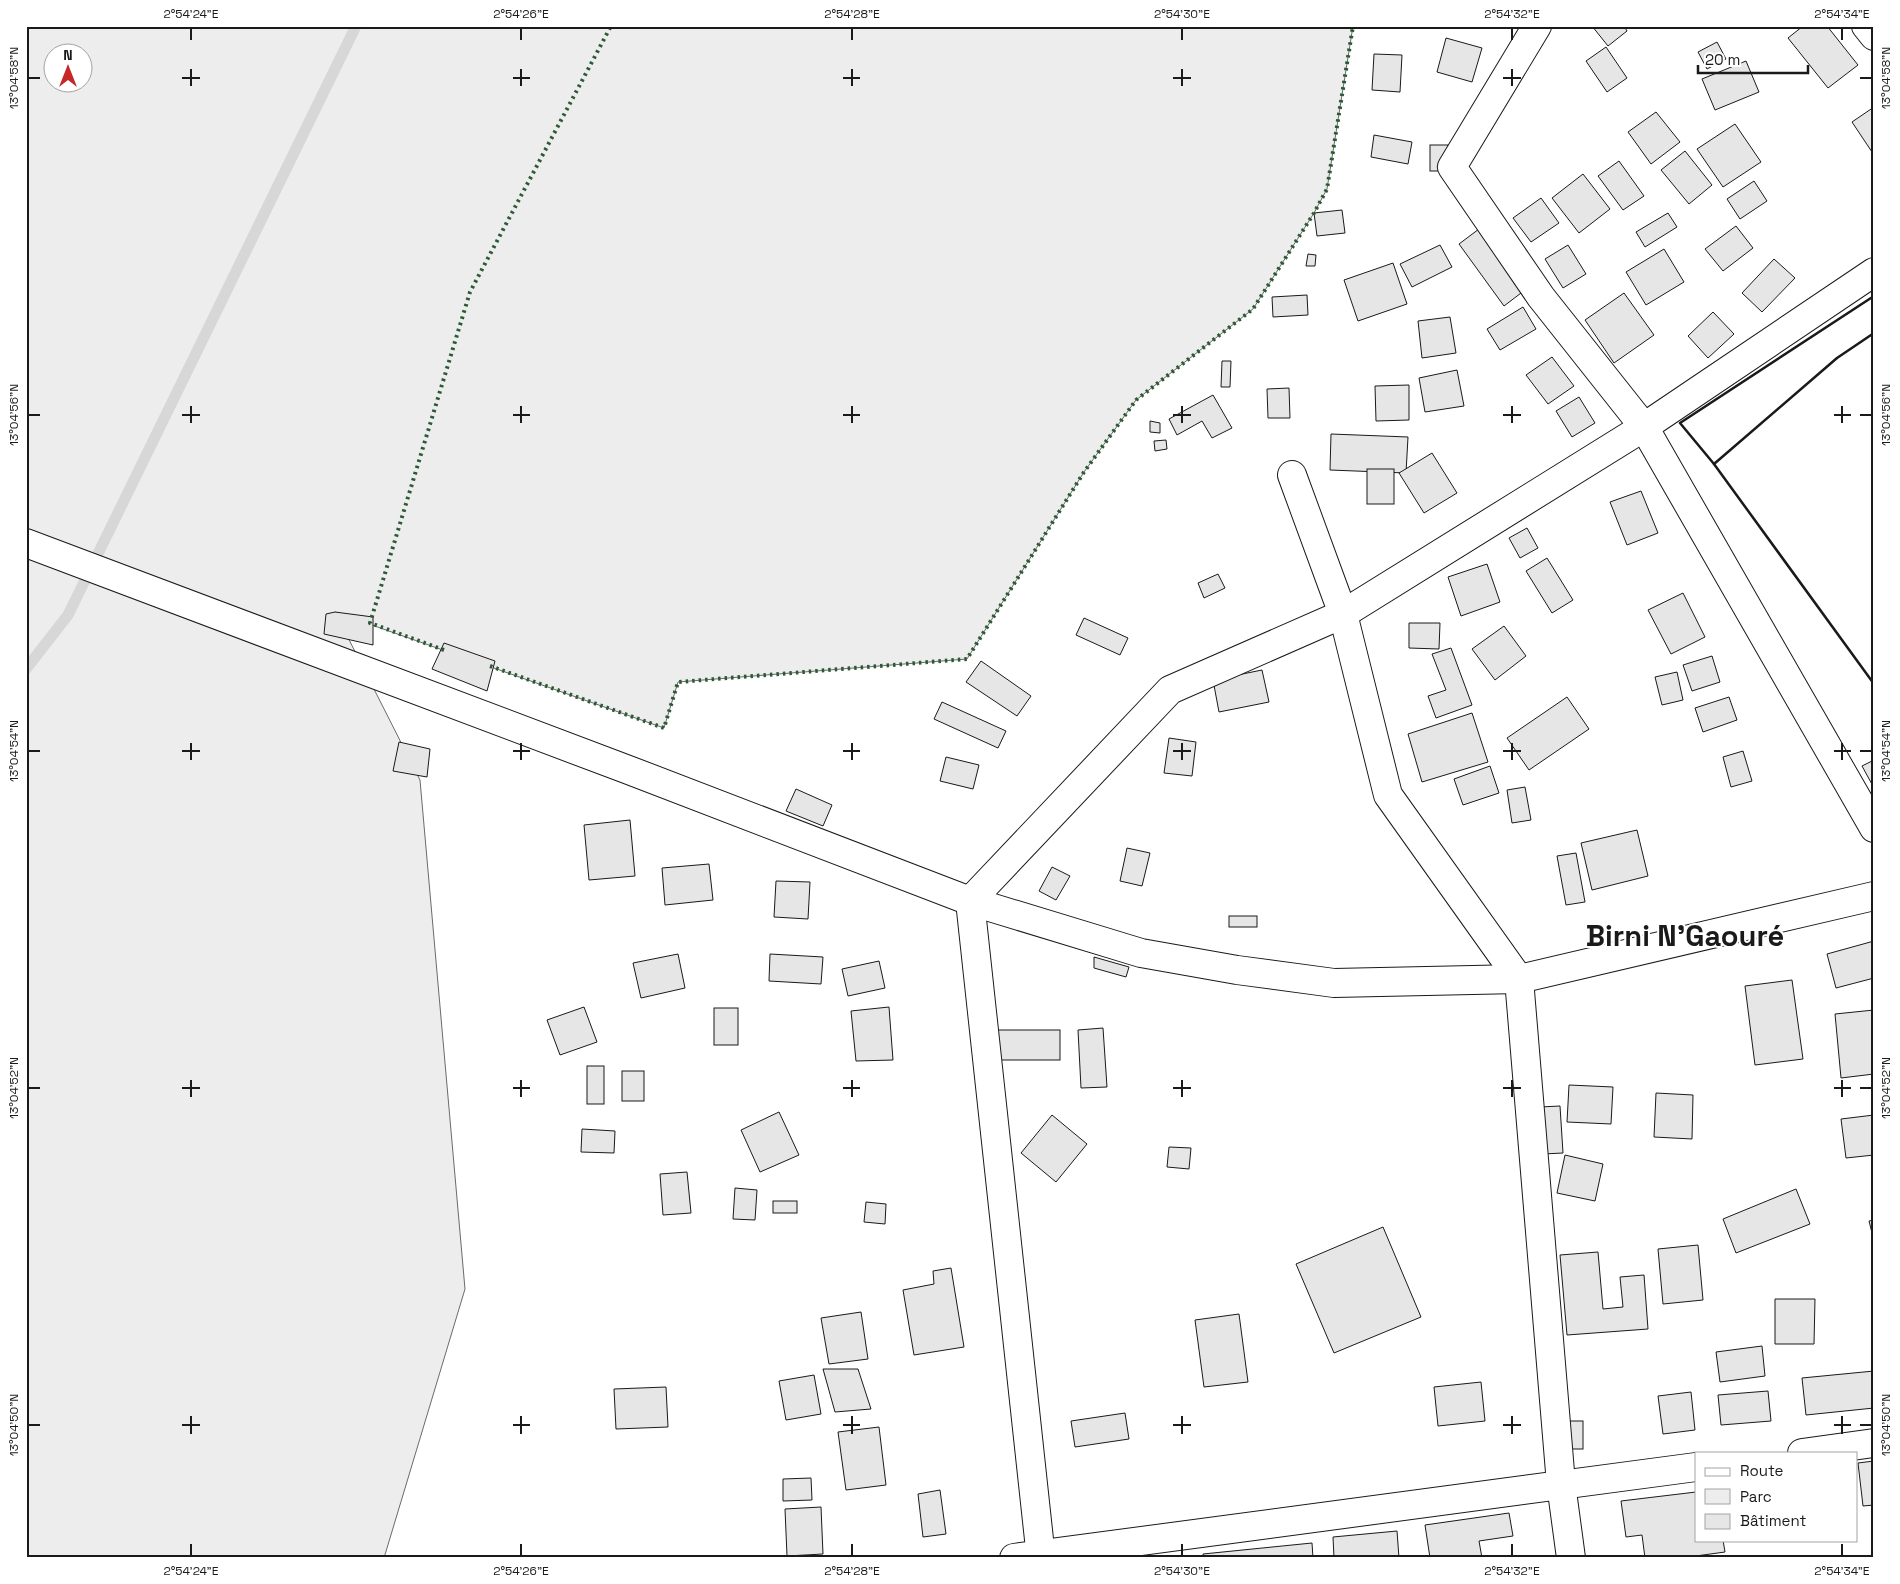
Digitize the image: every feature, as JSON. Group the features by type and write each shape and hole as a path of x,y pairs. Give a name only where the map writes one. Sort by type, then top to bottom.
{"main road":[{"path":"1537,26 1452,167 1541,297 1644,427 1874,828"},
{"path":"1866,26 1874,36"},
{"path":"1695,1467 1032,1557 970,901 1170,690 1343,614 1644,427 1874,272"},
{"path":"1292,475 1343,614 1388,795 1519,979 1562,1484 1571,1558"},
{"path":"26,543 970,901 1141,953 1237,970 1334,983 1519,979 1874,896"},
{"path":"1809,1452 1874,1443"}],"green space":[{"path":"26,26 1353,26 1327,189 1314,213 1253,309 1136,400 1084,472 967,659 678,682 664,728 335,612 420,780 465,1289 384,1558 26,1558"}],"building":[{"path":"1592,26 1624,26 1627,31 1608,46"},
{"path":"1803,26 1827,26 1858,65 1828,88 1788,38"},
{"path":"1446,38 1482,48 1472,82 1437,72"},
{"path":"1717,42 1726,59 1707,69 1698,52"},
{"path":"1606,47 1627,78 1607,92 1586,61"},
{"path":"1374,54 1402,55 1400,92 1372,90"},
{"path":"1746,61 1759,92 1715,110 1702,79"},
{"path":"1874,107 1874,151 1872,152 1852,122"},
{"path":"1656,112 1680,142 1651,164 1628,132"},
{"path":"1735,124 1761,162 1723,187 1697,149"},
{"path":"1374,135 1412,142 1408,164 1371,157"},
{"path":"1430,145 1448,145 1448,171 1430,171"},
{"path":"1685,151 1712,185 1689,204 1661,170"},
{"path":"1619,161 1644,196 1623,210 1598,176"},
{"path":"1583,174 1610,209 1579,233 1552,198"},
{"path":"1754,181 1767,201 1740,219 1727,199"},
{"path":"1541,198 1559,223 1531,242 1513,218"},
{"path":"1342,210 1345,233 1317,236 1314,213"},
{"path":"1668,213 1677,227 1645,247 1636,232"},
{"path":"1736,226 1753,248 1723,271 1705,249"},
{"path":"1479,229 1525,290 1504,306 1459,244"},
{"path":"1440,245 1452,267 1412,287 1400,264"},
{"path":"1568,245 1586,274 1563,288 1545,259"},
{"path":"1664,249 1684,282 1646,305 1626,272"},
{"path":"1308,254 1316,255 1315,266 1306,266"},
{"path":"1774,259 1795,278 1762,312 1742,293"},
{"path":"1393,263 1407,304 1358,321 1344,280"},
{"path":"1624,293 1654,335 1614,363 1585,320"},
{"path":"1307,295 1308,315 1273,317 1272,297"},
{"path":"1523,307 1536,329 1500,350 1487,329"},
{"path":"1713,312 1734,334 1708,358 1688,336"},
{"path":"1450,317 1456,353 1422,358 1418,321"},
{"path":"1552,357 1574,386 1548,404 1526,375"},
{"path":"1222,361 1231,361 1230,387 1221,387"},
{"path":"1457,370 1464,406 1425,412 1419,378"},
{"path":"1409,385 1409,420 1376,421 1375,386"},
{"path":"1289,388 1290,418 1268,418 1267,389"},
{"path":"1213,395 1232,428 1212,438 1202,421 1177,435 1169,419"},
{"path":"1579,397 1595,423 1572,437 1556,411"},
{"path":"1150,421 1160,423 1160,433 1150,432"},
{"path":"1331,434 1408,437 1406,473 1330,470"},
{"path":"1166,440 1167,449 1155,451 1154,441"},
{"path":"1432,453 1457,493 1424,513 1399,473"},
{"path":"1367,469 1394,469 1394,504 1367,504"},
{"path":"1641,491 1658,533 1627,545 1610,502"},
{"path":"1527,528 1538,548 1520,558 1509,538"},
{"path":"1547,558 1573,600 1552,613 1526,571"},
{"path":"1487,564 1500,602 1461,616 1448,577"},
{"path":"1218,574 1225,588 1204,598 1198,583"},
{"path":"1683,593 1705,637 1671,654 1648,610"},
{"path":"335,612 373,617 373,645 324,634 326,614"},
{"path":"1084,618 1128,638 1120,655 1076,635"},
{"path":"1409,623 1440,623 1439,649 1409,648"},
{"path":"1504,626 1526,656 1495,680 1472,649"},
{"path":"444,643 495,661 487,691 432,669"},
{"path":"1451,648 1472,705 1436,718 1428,696 1446,690 1432,654"},
{"path":"1712,656 1720,682 1692,691 1683,665"},
{"path":"981,661 1031,696 1017,716 966,682"},
{"path":"1262,670 1269,702 1219,712 1213,680"},
{"path":"1677,672 1683,700 1662,705 1655,677"},
{"path":"1567,697 1589,729 1529,770 1507,738"},
{"path":"1729,697 1737,720 1703,732 1695,708"},
{"path":"942,702 1006,731 998,748 934,719"},
{"path":"1472,713 1488,762 1422,782 1408,734"},
{"path":"1169,738 1196,742 1192,776 1164,773"},
{"path":"399,742 430,749 427,777 393,771"},
{"path":"1743,751 1752,781 1731,787 1723,757"},
{"path":"946,757 979,765 973,789 940,781"},
{"path":"1874,760 1874,788 1862,766"},
{"path":"1490,766 1499,793 1463,805 1454,779"},
{"path":"1525,787 1531,820 1512,823 1507,790"},
{"path":"796,789 832,805 823,826 786,811"},
{"path":"630,820 635,876 589,880 584,825"},
{"path":"1637,830 1648,876 1592,890 1581,843"},
{"path":"1127,848 1150,853 1142,886 1120,881"},
{"path":"1576,853 1585,902 1566,905 1557,856"},
{"path":"709,864 713,900 665,905 662,868"},
{"path":"1052,867 1070,876 1056,900 1039,891"},
{"path":"776,881 810,882 808,919 774,917"},
{"path":"1229,916 1257,916 1257,927 1229,927"},
{"path":"1874,941 1874,978 1836,988 1827,954"},
{"path":"678,954 685,988 641,998 633,963"},
{"path":"770,954 823,957 821,984 769,981"},
{"path":"1094,957 1129,967 1126,977 1094,968"},
{"path":"879,961 885,988 848,996 842,969"},
{"path":"1792,980 1803,1059 1755,1065 1745,986"},
{"path":"584,1007 597,1042 560,1055 547,1020"},
{"path":"889,1007 893,1060 856,1061 851,1011"},
{"path":"714,1008 738,1008 738,1045 714,1045"},
{"path":"1874,1010 1874,1074 1841,1078 1835,1014"},
{"path":"1103,1028 1107,1087 1081,1088 1078,1030"},
{"path":"998,1030 1060,1030 1060,1060 998,1060"},
{"path":"587,1066 604,1066 604,1104 587,1104"},
{"path":"622,1071 644,1071 644,1101 622,1101"},
{"path":"1569,1085 1613,1087 1611,1124 1567,1122"},
{"path":"1656,1093 1693,1095 1692,1139 1654,1137"},
{"path":"1560,1106 1563,1153 1543,1154 1540,1107"},
{"path":"779,1112 799,1155 760,1172 741,1130"},
{"path":"1052,1115 1087,1144 1056,1182 1021,1153"},
{"path":"1874,1115 1874,1155 1846,1158 1841,1119"},
{"path":"582,1129 615,1131 614,1153 581,1152"},
{"path":"1169,1147 1191,1148 1189,1169 1167,1167"},
{"path":"1565,1155 1603,1164 1595,1201 1557,1193"},
{"path":"687,1172 691,1213 663,1215 660,1174"},
{"path":"735,1188 757,1190 755,1220 733,1219"},
{"path":"1796,1189 1810,1224 1736,1253 1723,1219"},
{"path":"773,1201 797,1201 797,1213 773,1213"},
{"path":"866,1202 886,1204 885,1224 864,1222"},
{"path":"1874,1220 1874,1241 1869,1221"},
{"path":"1383,1227 1421,1317 1334,1353 1296,1264"},
{"path":"1698,1245 1703,1300 1663,1304 1658,1249"},
{"path":"1598,1252 1603,1309 1623,1307 1620,1277 1644,1275 1648,1329 1567,1335 1560,1255"},
{"path":"951,1268 964,1347 914,1355 903,1290 934,1284 933,1271"},
{"path":"1775,1299 1815,1299 1814,1344 1775,1344"},
{"path":"861,1312 868,1359 829,1364 821,1318"},
{"path":"1239,1314 1248,1382 1204,1387 1195,1320"},
{"path":"1762,1346 1765,1376 1720,1382 1716,1352"},
{"path":"823,1369 858,1369 871,1409 835,1412"},
{"path":"1874,1371 1874,1408 1806,1415 1802,1378"},
{"path":"814,1375 821,1414 786,1420 779,1381"},
{"path":"1481,1382 1485,1421 1438,1426 1434,1387"},
{"path":"666,1387 668,1427 616,1429 614,1389"},
{"path":"1768,1391 1771,1421 1721,1425 1718,1395"},
{"path":"1691,1392 1695,1430 1663,1434 1658,1396"},
{"path":"1125,1413 1129,1439 1075,1447 1071,1421"},
{"path":"1567,1421 1583,1421 1583,1449 1567,1449"},
{"path":"879,1427 886,1485 846,1490 838,1432"},
{"path":"1874,1461 1874,1505 1863,1506 1858,1463"},
{"path":"811,1478 812,1500 783,1501 783,1479"},
{"path":"940,1490 946,1534 923,1537 918,1494"},
{"path":"1695,1492 1695,1542 1723,1542 1725,1552 1681,1558 1645,1558 1642,1535 1626,1537 1621,1501"},
{"path":"821,1507 823,1554 787,1556 785,1509"},
{"path":"1509,1513 1513,1536 1479,1541 1482,1558 1430,1558 1425,1525"},
{"path":"1397,1531 1399,1558 1334,1558 1333,1537"},
{"path":"1312,1543 1313,1558 1203,1558 1203,1554"}],"waterway":[{"path":"26,669 68,615 356,26"}],"hedge":[{"path":"444,650 370,623 470,292 611,26"},
{"path":"490,666 664,728 678,682 967,659 1084,472 1136,400 1253,309 1314,213 1327,189 1353,26"}],"wall":[{"path":"1874,296 1680,423 1714,464 1874,684"},
{"path":"1714,464 1837,358 1874,333"}],"district":[{"name":"Birni N'Gaouré","path":"1685,936"}]}
